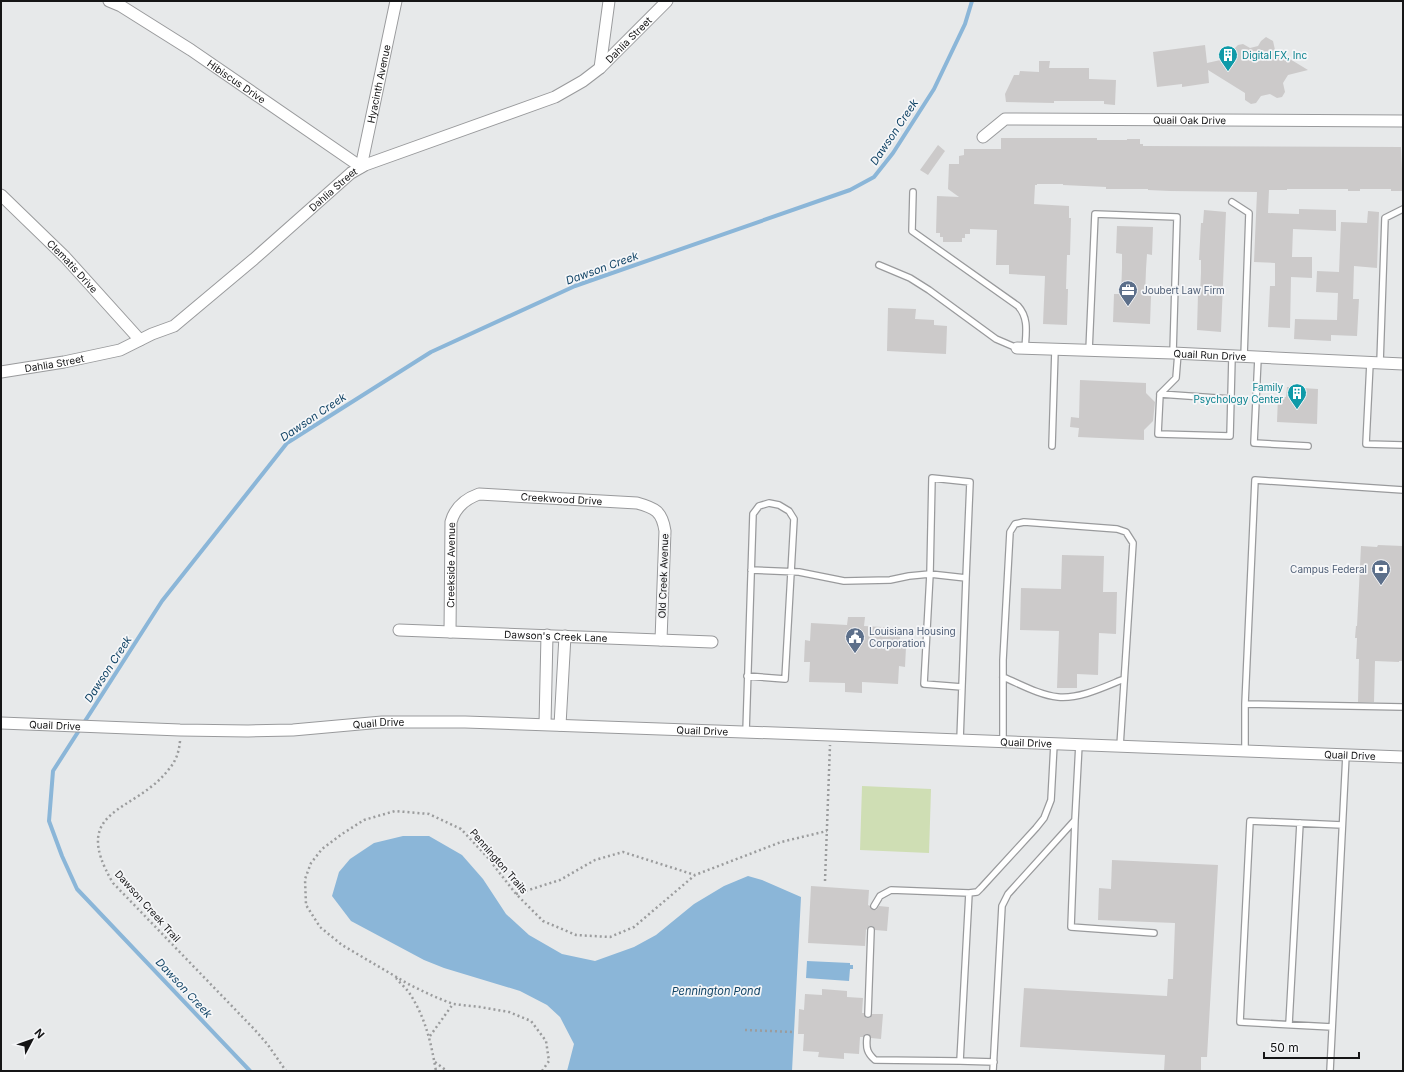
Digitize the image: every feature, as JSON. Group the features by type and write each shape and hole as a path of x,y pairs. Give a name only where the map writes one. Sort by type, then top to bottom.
{"street":[{"name":"Hibiscus Drive","path":"108,1 121,6 191,50 361,167"},
{"name":"Hyacinth Avenue","path":"361,167 396,1"},
{"path":"600,68 609,1"},
{"name":"Dahlia Street","path":"1,372 64,362 120,350 174,326 254,259 351,173 361,167 555,98 583,81 600,68 667,1"},
{"name":"Quail Oak Drive","path":"983,137 1005,119 1403,121"},
{"name":"Clematis Drive","path":"1,195 65,257 140,340"},
{"name":"Quail Run Drive","path":"1021,348 1175,353 1403,364"},
{"name":"Creekwood Drive","path":"463,502 470,497 479,494 629,503 652,508 660,514"},
{"name":"Creekside Avenue","path":"450,632 451,522 453,515 463,502"},
{"name":"Old Creek Avenue","path":"660,514 664,521 665,531 661,640"},
{"name":"Dawson's Creek Lane","path":"399,630 712,642"},
{"path":"545,724 547,635"},
{"path":"560,725 565,636"},
{"name":"Quail Drive","path":"1,723 180,730 248,731 293,730 382,722 545,724 1403,757"}],"lane":[{"path":"879,266 910,278 929,290 996,339 1021,348 1026,318 1018,306 912,230 913,192"},
{"path":"1232,202 1248,213 1244,357"},
{"path":"1403,209 1385,218 1375,363 1366,444 1403,445"},
{"path":"1089,351 1095,214 1177,217 1176,378 1160,394 1158,434 1230,436 1232,356"},
{"path":"1052,446 1055,350"},
{"path":"1258,358 1254,443 1308,446"},
{"path":"1160,394 1231,399"},
{"path":"960,740 970,482 932,478 930,574 924,684 962,687"},
{"path":"1246,751 1245,704 1255,480 1403,490"},
{"path":"746,732 747,676 753,514 759,506 769,503 779,505 788,511 794,519 785,678 747,676"},
{"path":"1003,742 1003,677 1010,532 1015,524 1024,522 1117,529 1126,532 1133,543 1120,746"},
{"path":"751,570 791,571 844,582 890,580 930,574 966,578"},
{"path":"1003,677 1040,692 1057,697 1068,697 1090,692 1124,679"},
{"path":"1245,704 1403,707"},
{"path":"874,906 880,896 891,890 969,894 977,892 986,884 1044,818 1051,800 1054,744"},
{"path":"1080,744 1075,820 1071,927 1154,933"},
{"path":"1330,1071 1346,755"},
{"path":"993,1071 1002,906 1004,900 1075,820"},
{"path":"1332,1027 1240,1022 1250,821 1342,825"},
{"path":"1289,1024 1300,823"},
{"path":"960,1061 969,894"},
{"path":"868,1014 871,930"},
{"path":"867,1038 866,1046 868,1054 874,1060 994,1062"}],"path":[{"name":"Dawson Creek Trail","path":"180,730 178,753 174,763 164,776 150,788 116,809 102,823 98,841 99,853 113,883 255,1030 272,1050 286,1071"},
{"path":"825,881 830,734"},
{"name":"Pennington Trails","path":"542,1071 549,1061 546,1040 531,1021 509,1012 453,1004 410,985 342,945 320,927 306,905 305,880 311,863 322,849 364,820 395,811 429,814 461,829 488,858 516,894 542,921 576,935 610,937 634,928 695,875 781,842 827,831"},
{"path":"516,894 560,880 595,860 623,852 695,875"},
{"path":"392,975 410,994 420,1013 430,1036 436,1071"},
{"path":"430,1036 453,1004"},
{"path":"745,1030 794,1032"},
{"path":"434,1062 447,1071"}],"green space":[{"path":"862,786 931,789 929,853 860,850"}],"water":[{"name":"Pennington Pond","path":"403,836 429,836 462,855 483,879 506,914 529,935 562,954 595,961 634,947 656,935 694,904 724,886 748,876 762,880 801,897 792,1071 567,1071 574,1044 560,1017 547,1005 520,991 444,968 424,960 351,921 332,896 339,872 350,859 374,843"},
{"path":"807,961 850,963 850,965 853,965 853,969 850,969 849,981 806,978"}],"building":[{"name":"Digital FX, Inc","path":"1266,37 1273,41 1275,50 1308,70 1288,75 1283,83 1285,92 1282,97 1277,98 1270,94 1261,96 1256,103 1251,104 1245,100 1245,93 1208,70 1209,83 1182,87 1182,84 1157,87 1153,52 1205,45 1207,63 1234,57 1234,49 1238,45 1243,44 1250,48 1258,46"},
{"path":"1039,61 1050,61 1049,68 1089,68 1089,79 1116,80 1115,105 1104,104 1104,101 1054,101 1054,103 1006,102 1005,94 1014,75 1019,75 1020,71 1039,72"},
{"path":"1001,138 1097,138 1097,140 1140,139 1140,144 1143,144 1143,146 1401,147 1403,191 1391,191 1391,189 1360,189 1360,191 1348,191 1348,189 1269,190 1268,213 1299,214 1299,209 1336,210 1336,231 1293,229 1292,257 1312,257 1312,278 1291,277 1290,328 1268,327 1270,286 1275,286 1275,263 1254,262 1257,192 1106,189 1106,187 1037,184 1035,185 1034,204 1069,206 1069,218 1071,218 1070,255 1067,255 1067,325 1043,324 1045,276 1009,274 1009,265 996,265 997,230 970,229 970,234 965,234 965,238 962,238 962,242 943,242 943,237 940,237 940,233 936,233 937,196 959,197 948,189 949,164 959,164 959,156 964,155 964,149 1001,149"},
{"path":"938,145 945,151 928,175 920,170"},
{"path":"1204,210 1226,212 1221,332 1197,330 1198,294 1200,294 1201,273 1201,260 1199,260 1201,223 1203,223"},
{"path":"1368,211 1379,212 1377,268 1354,266 1353,299 1359,299 1357,336 1331,335 1331,341 1294,339 1295,319 1337,320 1338,293 1316,292 1317,271 1339,272 1341,222 1367,223"},
{"path":"1117,226 1153,227 1152,255 1147,254 1145,296 1151,296 1150,324 1113,322 1114,294 1121,294 1122,254 1116,253"},
{"path":"888,308 916,309 915,319 934,320 934,325 947,326 946,354 887,351"},
{"path":"1080,380 1146,383 1146,393 1155,402 1153,421 1144,430 1144,440 1078,437 1079,428 1070,427 1071,417 1079,418"},
{"name":"Family Psychology Center","path":"1287,387 1318,389 1317,424 1277,422 1278,397 1286,397"},
{"name":"Campus Federal","path":"1378,545 1403,546 1403,661 1375,661 1374,702 1358,702 1359,659 1356,659 1357,638 1355,638 1357,626 1361,546 1377,547"},
{"path":"1062,555 1104,556 1103,592 1117,592 1116,634 1099,633 1098,675 1077,674 1077,688 1057,688 1059,631 1020,630 1021,588 1061,589"},
{"name":"Louisiana Housing Corporation","path":"848,617 865,617 864,626 900,628 900,646 906,647 905,667 899,666 898,684 862,682 862,693 845,692 845,683 809,682 810,662 804,662 805,640 810,641 811,623 847,625"},
{"path":"1112,860 1218,865 1207,1057 1201,1057 1201,1071 1164,1071 1165,1055 1020,1047 1024,988 1167,996 1168,979 1173,979 1175,923 1098,920 1099,888 1111,889"},
{"path":"811,886 869,890 868,905 872,909 876,910 879,906 889,907 887,931 875,930 873,926 869,926 866,930 865,946 808,943"},
{"path":"822,989 847,991 847,997 863,998 862,1013 864,1013 866,1018 870,1018 872,1014 883,1014 881,1039 871,1038 869,1034 865,1034 863,1037 860,1037 859,1054 844,1053 844,1059 818,1057 819,1052 803,1051 804,1034 798,1034 799,1009 804,1010 805,994 822,995"}],"waterway":[{"name":"Dawson Creek","path":"250,1071 77,889 62,856 49,821 53,771 162,601 287,443 431,352 575,286 850,190 874,177 893,153 934,89 965,24 972,1"}],"place":[{"name":"Digital FX, Inc","path":"1228,72"},
{"name":"Joubert Law Firm","path":"1128,307"},
{"name":"Family Psychology Center","path":"1297,410"},
{"name":"Campus Federal","path":"1381,586"},
{"name":"Louisiana Housing Corporation","path":"855,654"}]}
